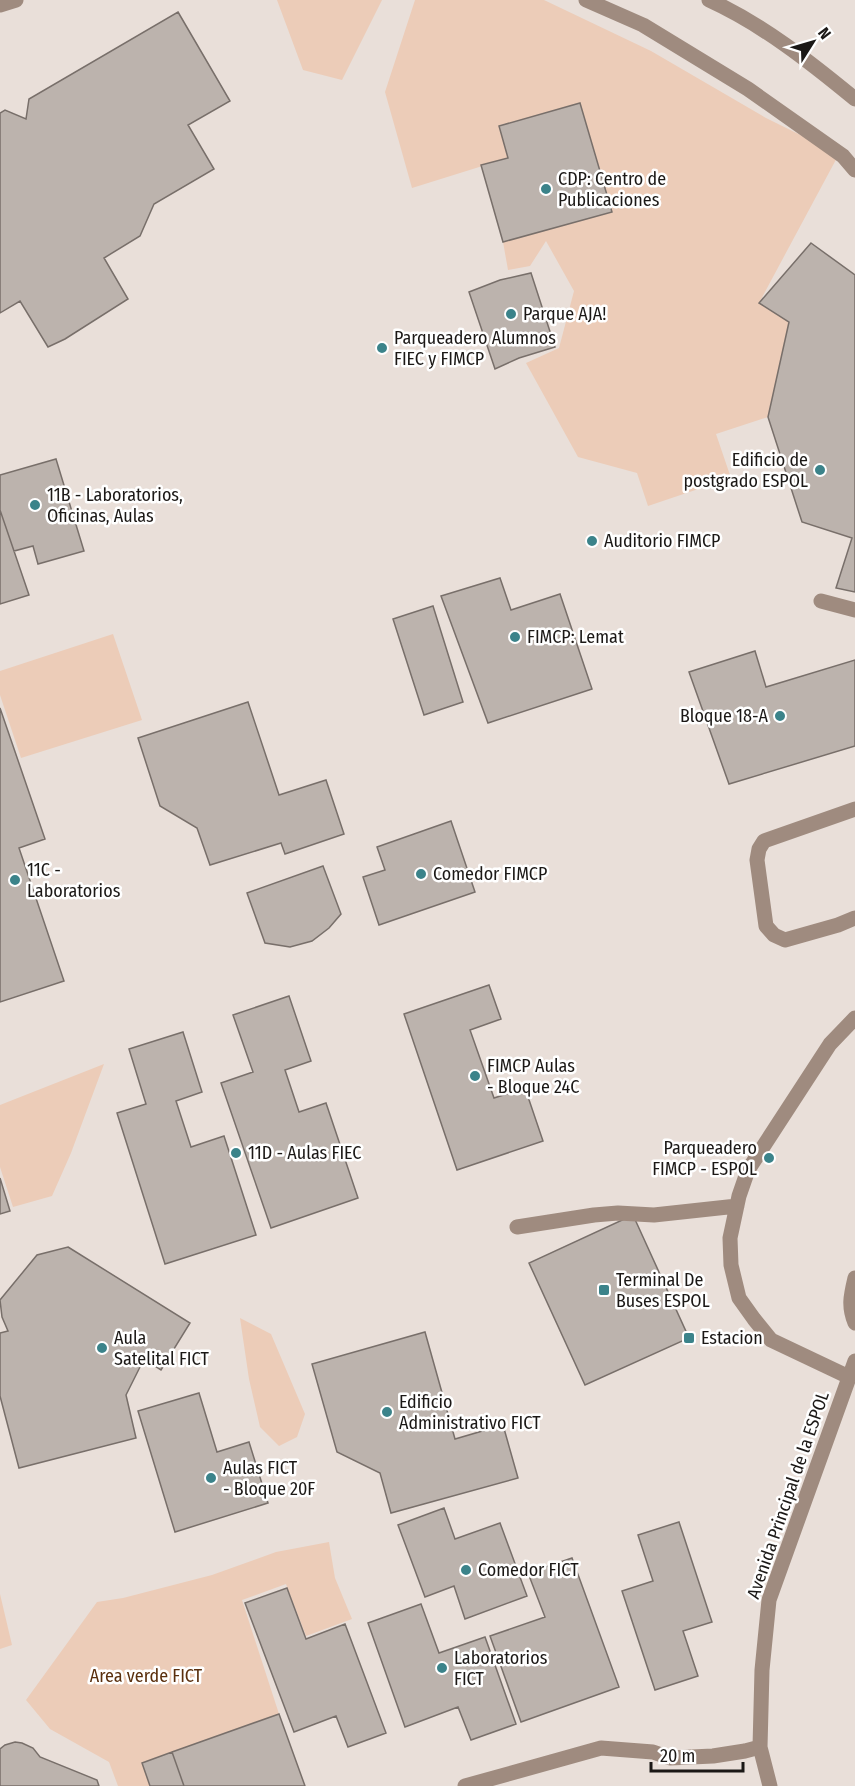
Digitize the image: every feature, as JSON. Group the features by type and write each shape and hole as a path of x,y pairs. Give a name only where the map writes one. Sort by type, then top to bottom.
{"street":[{"path":"0,5 16,0"},
{"path":"586,0 643,25 748,89 843,156 855,170"},
{"path":"709,0 729,9 806,59 855,99"},
{"path":"821,601 855,610"},
{"path":"855,809 764,842 759,849 757,860 766,926 774,935 785,940 855,918"},
{"path":"849,1377 771,1340 739,1298 730,1265 730,1238 748,1170 830,1044 855,1018"},
{"path":"517,1227 594,1215 618,1213 654,1215 737,1206"},
{"path":"855,1278 849,1300 851,1315 855,1323"},
{"name":"Avenida Principal de la ESPOL","path":"770,1786 760,1747 762,1670 769,1600 855,1361"},
{"path":"465,1786 601,1748 653,1752 670,1758 713,1756 760,1747"}],"green space":[{"path":"277,0 382,0 342,80 303,70"},
{"path":"415,0 544,0 651,51 766,118 839,154 759,303 789,322 768,417 716,434 731,478 648,506 637,473 578,457 526,363 559,348 574,291 546,241 530,266 508,270 503,242 612,212 580,104 500,125 508,158 412,188 385,92"},
{"path":"113,634 142,720 21,758 0,695 0,671"},
{"path":"104,1064 71,1153 52,1196 13,1207 0,1167 0,1105"},
{"path":"240,1318 271,1334 305,1414 297,1437 279,1446 260,1427 249,1379"},
{"name":"Area verde FICT","path":"329,1542 335,1578 352,1619 306,1636 286,1584 242,1600 279,1714 142,1763 151,1785 118,1786 109,1762 50,1729 26,1700 97,1602 123,1598 212,1575 276,1552"},
{"path":"0,1594 12,1645 0,1649"}],"building":[{"path":"178,12 230,101 188,125 214,169 154,204 140,236 104,258 128,299 65,339 48,347 20,301 0,313 0,113 5,110 26,119 29,99"},
{"name":"CDP: Centro de Publicaciones","path":"580,103 612,212 503,242 481,165 508,158 499,126"},
{"name":"Edificio de postgrado ESPOL","path":"811,243 855,275 855,592 836,588 852,538 802,522 768,417 789,322 759,303"},
{"name":"Parque AJA!","path":"531,273 555,347 519,358 495,369 469,292 500,280"},
{"name":"11B - Laboratorios, Oficinas, Aulas","path":"56,459 84,551 38,564 33,546 14,551 0,510 0,475"},
{"path":"0,510 29,595 0,604"},
{"name":"FIMCP: Lemat","path":"500,578 511,610 560,594 592,689 488,723 441,596"},
{"path":"433,606 463,702 424,715 393,619"},
{"name":"Bloque 18-A","path":"755,651 766,687 855,660 855,746 729,784 689,672"},
{"path":"248,702 279,795 326,780 344,834 285,854 281,843 210,865 197,828 160,806 138,738"},
{"name":"11C - Laboratorios","path":"0,708 45,839 19,848 64,981 0,1002"},
{"name":"Comedor FIMCP","path":"451,821 475,892 379,925 363,877 385,870 377,847"},
{"path":"323,866 341,914 329,928 312,941 290,947 265,943 247,893"},
{"name":"FIMCP Aulas - Bloque 24C","path":"489,985 501,1019 470,1030 494,1098 525,1088 543,1141 457,1170 404,1014"},
{"path":"289,996 311,1061 285,1070 299,1112 326,1103 358,1198 271,1228 221,1083 253,1072 233,1015"},
{"path":"183,1032 202,1092 176,1101 191,1147 224,1136 256,1235 165,1264 117,1113 146,1104 129,1049"},
{"path":"0,1178 10,1211 0,1214"},
{"name":"Terminal De Buses ESPOL","path":"633,1215 689,1338 585,1385 529,1263"},
{"name":"Aula Satelital FICT","path":"68,1247 190,1323 161,1370 144,1359 126,1395 136,1438 19,1468 0,1396 0,1333 8,1331 2,1317 0,1300 37,1255"},
{"name":"Edificio Administrativo FICT","path":"425,1332 455,1439 503,1425 518,1478 391,1513 380,1473 337,1452 312,1364"},
{"name":"Aulas FICT - Bloque 20F","path":"199,1393 217,1452 249,1442 268,1503 175,1532 138,1411"},
{"name":"Comedor FICT","path":"444,1508 455,1539 500,1523 527,1596 465,1619 454,1586 425,1597 398,1525"},
{"path":"679,1522 712,1622 683,1631 698,1676 655,1690 622,1591 653,1581 638,1535"},
{"path":"572,1558 619,1687 521,1722 490,1636 545,1617 528,1573"},
{"path":"287,1588 306,1639 345,1624 386,1733 348,1747 336,1716 294,1732 245,1603"},
{"path":"421,1604 439,1653 485,1637 516,1724 471,1740 458,1707 405,1727 368,1623"},
{"path":"279,1714 305,1786 184,1786 172,1752"},
{"path":"15,1742 33,1748 40,1757 97,1780 99,1786 0,1786 0,1749"},
{"path":"172,1752 184,1786 150,1786 142,1763"}],"place":[{"name":"CDP: Centro de Publicaciones","path":"546,189"},
{"name":"Parque AJA!","path":"511,314"},
{"name":"Parqueadero Alumnos FIEC y FIMCP","path":"382,348"},
{"name":"Edificio de postgrado ESPOL","path":"820,470"},
{"name":"11B - Laboratorios, Oficinas, Aulas","path":"35,505"},
{"name":"Auditorio FIMCP","path":"592,541"},
{"name":"FIMCP: Lemat","path":"515,637"},
{"name":"Bloque 18-A","path":"780,716"},
{"name":"Comedor FIMCP","path":"421,874"},
{"name":"11C - Laboratorios","path":"15,880"},
{"name":"FIMCP Aulas - Bloque 24C","path":"475,1076"},
{"name":"11D - Aulas FIEC","path":"236,1153"},
{"name":"Parqueadero FIMCP - ESPOL","path":"769,1158"},
{"name":"Terminal De Buses ESPOL","path":"604,1290"},
{"name":"Estacion","path":"689,1338"},
{"name":"Aula Satelital FICT","path":"102,1348"},
{"name":"Edificio Administrativo FICT","path":"387,1412"},
{"name":"Aulas FICT - Bloque 20F","path":"211,1478"},
{"name":"Comedor FICT","path":"466,1570"},
{"name":"Laboratorios FICT","path":"442,1668"}]}
